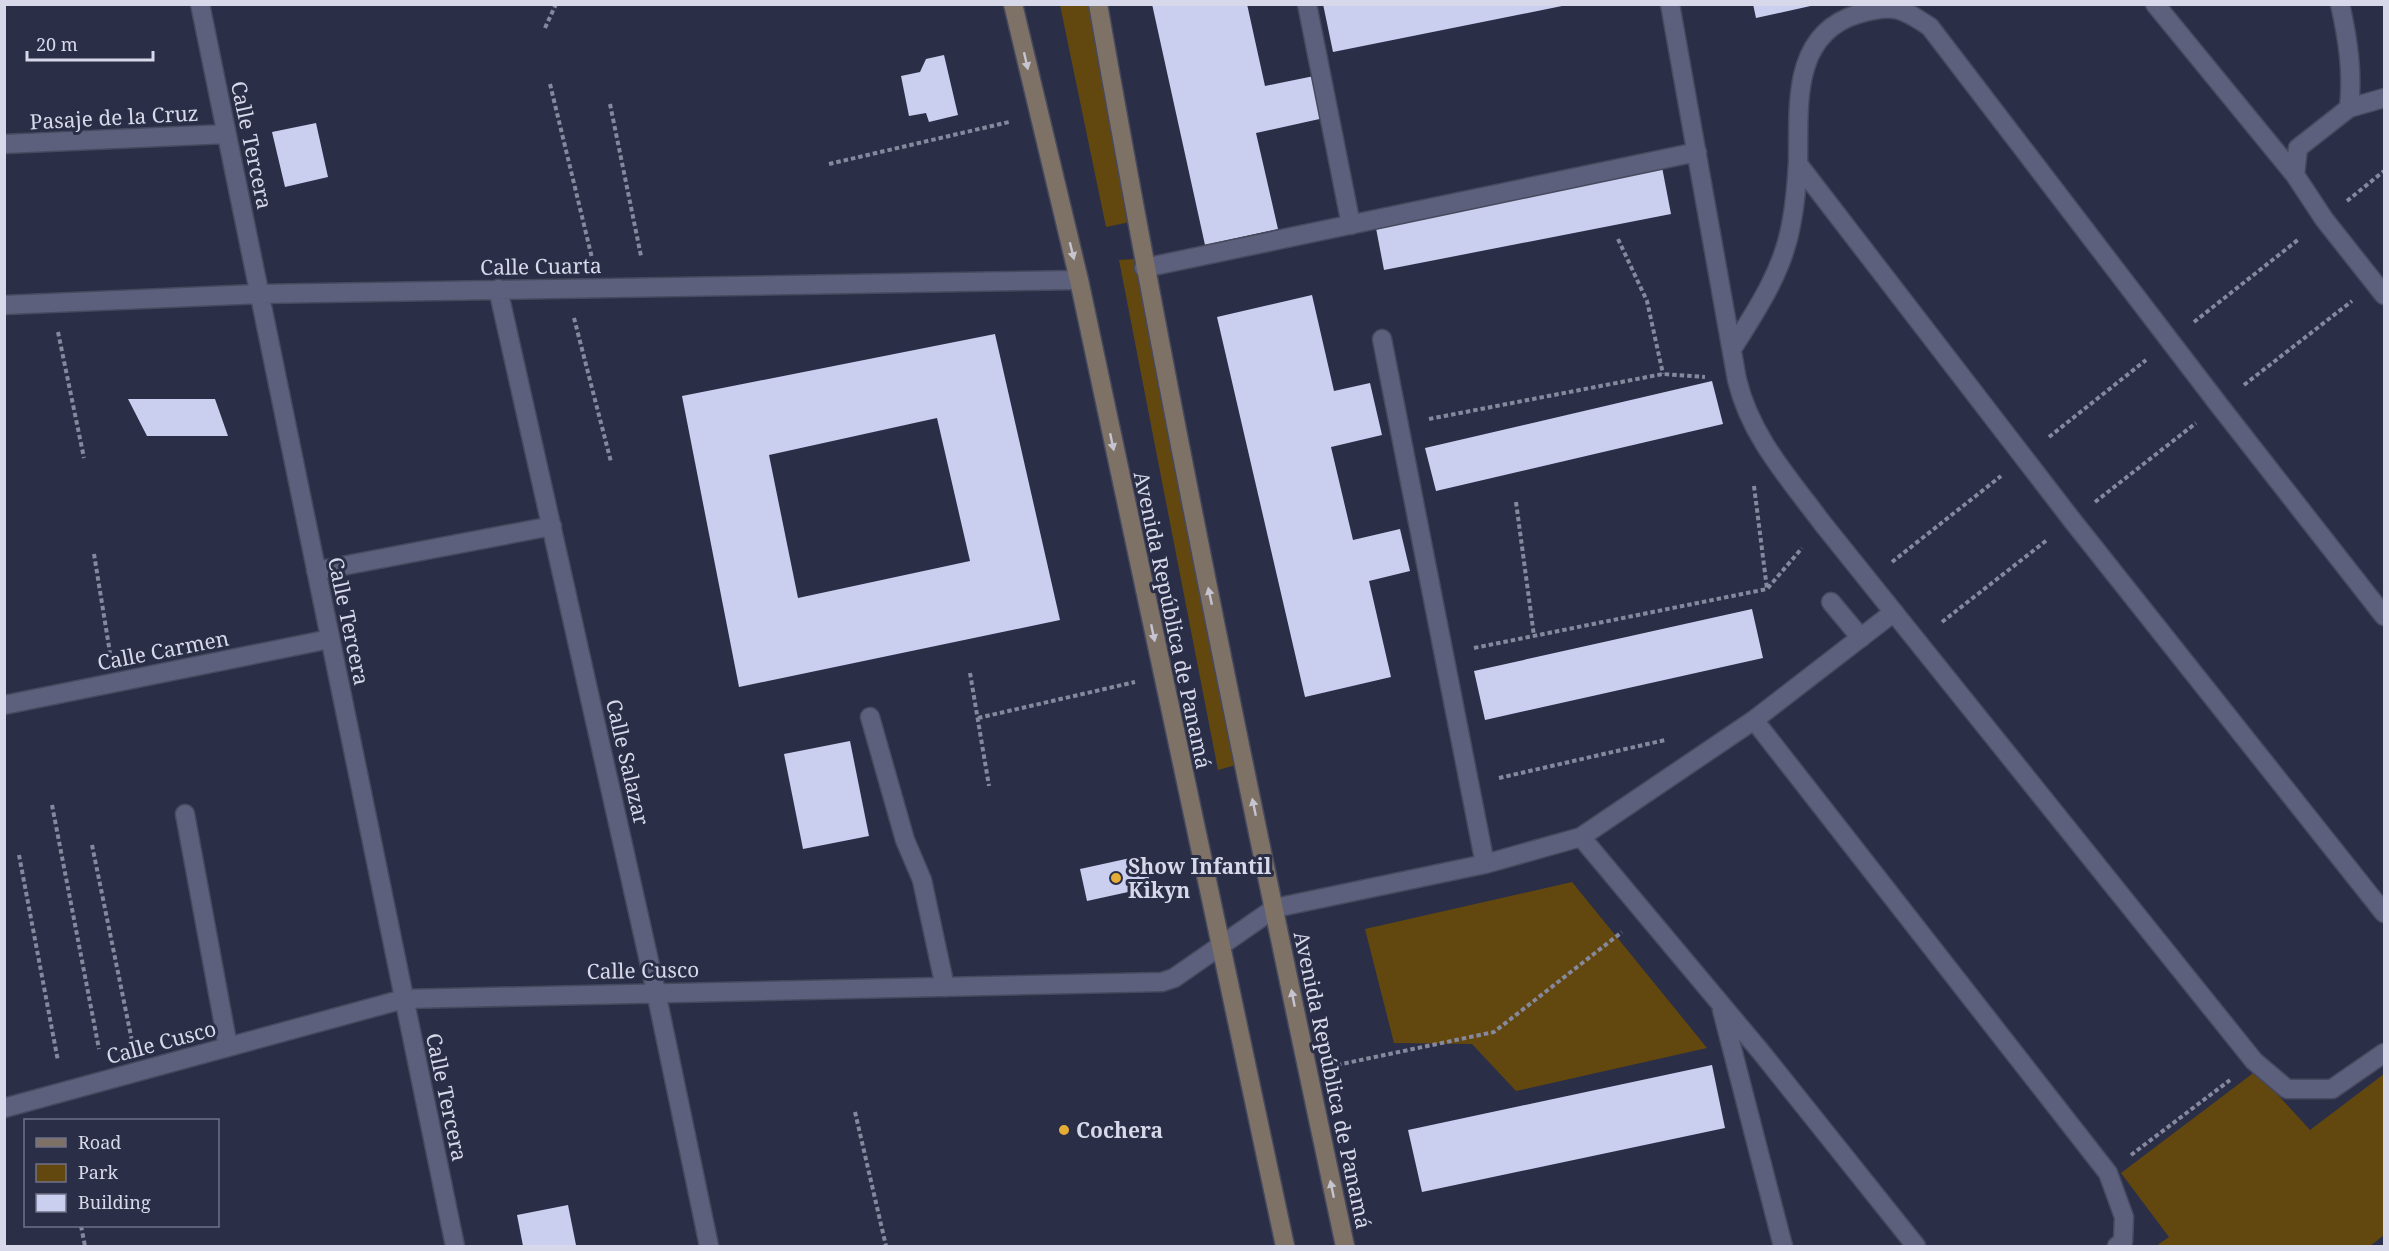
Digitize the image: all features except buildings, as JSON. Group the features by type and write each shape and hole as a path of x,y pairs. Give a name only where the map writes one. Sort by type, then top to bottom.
{"main road":[{"name":"Avenida República de Panamá","path":"1013,4 1079,280 1219,947 1285,1246"},
{"name":"Avenida República de Panamá","path":"1098,4 1144,268 1344,1246"}],"street":[{"name":"Calle Tercera","path":"200,4 455,1246"},
{"path":"1307,4 1352,225"},
{"path":"1670,4 1737,380 1743,405 1758,436 1823,524 2254,1061 2287,1089 2332,1089 2385,1053"},
{"path":"2155,4 2295,175 2324,219 2380,288"},
{"path":"2340,4 2349,45 2352,83 2349,108"},
{"path":"1732,349 1768,291 1791,227 1798,164 1797,111 1803,70 1820,35 1850,17 1878,6 1906,10 1930,27 2219,405 2385,616"},
{"path":"2295,175 2298,148 2349,108 2385,98"},
{"name":"Pasaje de la Cruz","path":"4,144 226,134"},
{"path":"1144,268 1697,152"},
{"path":"1798,164 2072,520 2385,913"},
{"name":"Calle Cuarta","path":"4,305 259,294 1079,280"},
{"name":"Calle Salazar","path":"498,289 656,992 708,1246"},
{"path":"1383,339 1485,864"},
{"path":"316,571 552,526"},
{"path":"1831,602 1861,638"},
{"path":"1275,908 1485,864 1581,837 1754,720 1894,612"},
{"name":"Calle Carmen","path":"4,705 330,639"},
{"path":"870,717 905,840 922,880 945,987"},
{"path":"1754,720 2108,1173 2124,1217 2123,1242 2117,1246"},
{"path":"185,814 228,1047"},
{"path":"1581,837 1916,1246"},
{"name":"Calle Cusco","path":"4,1108 404,999 656,992 1149,984 1174,978 1275,908"},
{"path":"1720,1004 1783,1246"}],"path":[{"path":"545,28 556,4"},
{"path":"550,84 599,287"},
{"path":"610,104 647,286"},
{"path":"829,164 1039,116"},
{"path":"1890,564 2385,171"},
{"path":"1618,239 1647,301 1663,374"},
{"path":"566,288 611,462"},
{"path":"1918,641 2219,405 2380,288"},
{"path":"52,303 84,458"},
{"path":"1399,425 1663,374 1737,380"},
{"path":"1752,474 1767,589"},
{"path":"1516,502 1534,636"},
{"path":"1444,654 1767,589 1823,524"},
{"path":"94,554 115,682"},
{"path":"970,673 989,786"},
{"path":"978,718 1162,675"},
{"path":"1469,785 1675,738"},
{"path":"52,805 106,1081"},
{"path":"92,845 138,1071"},
{"path":"19,855 63,1092"},
{"path":"1307,1071 1494,1032 1645,914"},
{"path":"2108,1173 2254,1061"},
{"path":"855,1112 886,1246"},
{"path":"81,1227 85,1246"}],"green space":[{"path":"1060,5 1090,5 1135,221 1106,227"},
{"path":"1134,259 1236,765 1218,770 1119,260"},
{"path":"1572,882 1707,1048 1516,1091 1472,1044 1394,1043 1365,929"},
{"path":"2256,1071 2310,1130 2384,1074 2384,1235 2370,1246 2156,1246 2169,1237 2121,1173"}],"place":[{"name":"Show Infantil Kikyn","path":"1116,878"},
{"name":"Cochera","path":"1064,1130"}]}
